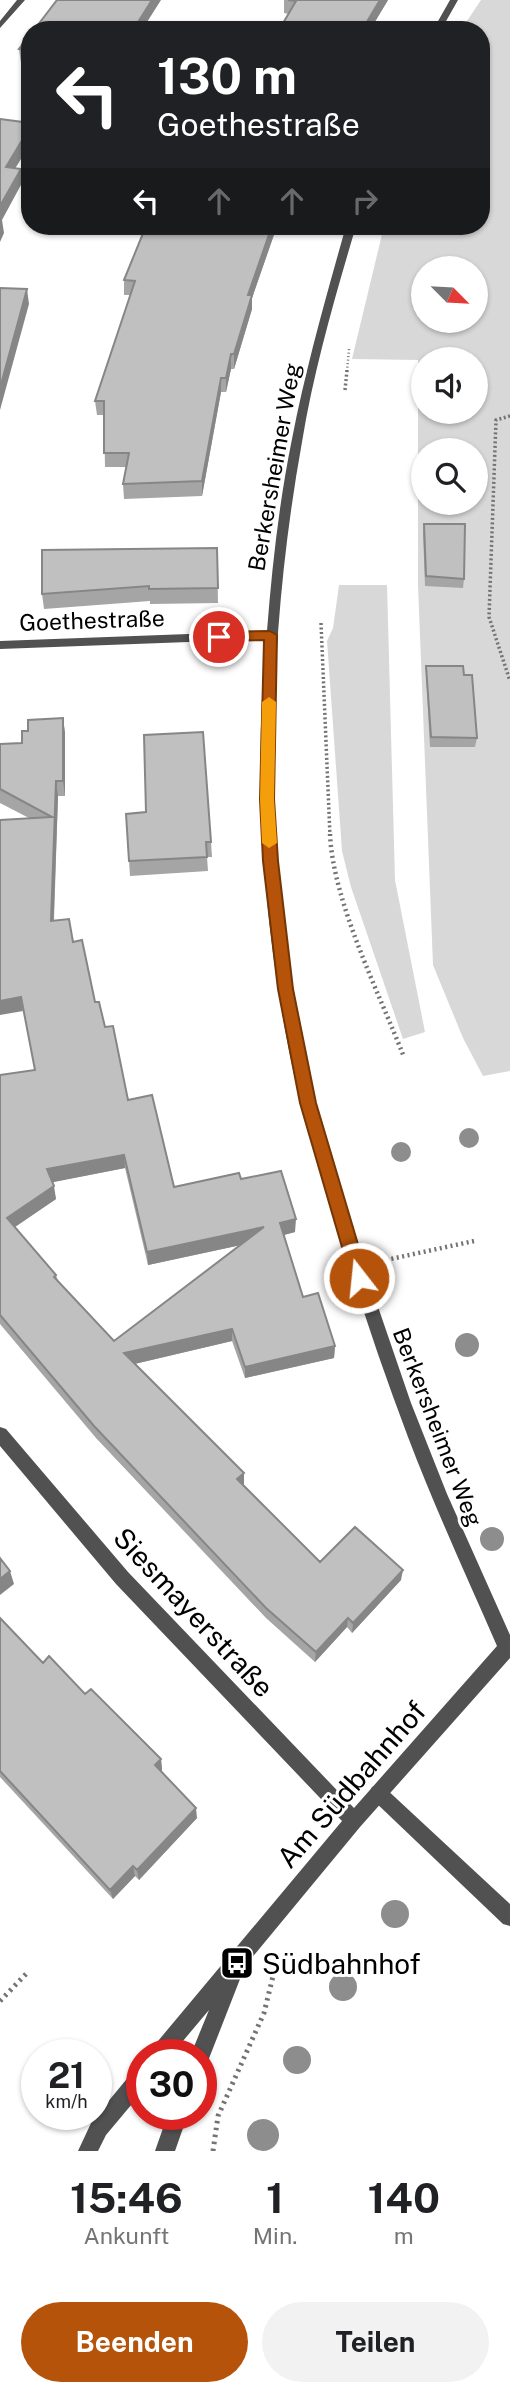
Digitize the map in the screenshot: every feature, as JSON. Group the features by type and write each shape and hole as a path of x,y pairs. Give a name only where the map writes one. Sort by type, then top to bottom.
{"street":[{"path":"0,26 21,0"},
{"path":"441,21 454,0"},
{"name":"Berkersheimer Weg","path":"348,235 322,324 285,499 270,635 267,799 270,861 285,989 308,1103 356,1266 429,1470 508,1646"},
{"name":"Goethestraße","path":"0,645 270,635"},
{"name":"Siesmayerstraße","path":"0,1434 122,1578 354,1821"},
{"name":"Am Südbahnhof","path":"173,2039 354,1821 508,1646"},
{"path":"378,1793 510,1917"},
{"name":"Am Südbahnhof","path":"207,2039 237,1963"},
{"path":"88,2151 99,2128 126,2095"},
{"path":"165,2151 172,2130"}],"path":[{"path":"510,416 496,420 489,570 489,617 510,681"},
{"path":"321,623 331,853 343,901 404,1057"},
{"path":"356,1266 474,1241"},
{"path":"213,2151 218,2116 264,2012 276,1961"},
{"path":"0,2001 26,1974"}],"shaded area":[{"path":"481,0 510,0 510,1071 483,1076 463,1038 433,965 418,585 418,515 488,515 488,438 418,438 418,424 488,424 488,347 411,347 411,360 352,359 382,235 490,235 490,21 467,21"},
{"path":"339,585 387,585 395,880 425,1032 403,1039 351,887 342,851 327,641 333,628"}],"building":[{"path":"57,0 152,0 139,21 41,21"},
{"path":"288,0 380,0 367,21 284,21 296,1"},
{"path":"0,119 21,122 21,142 6,167 21,169 0,206"},
{"path":"142,235 269,235 248,295 252,295 234,354 231,354 226,378 221,378 202,481 123,484 129,453 104,453 104,401 95,401 135,281 124,280"},
{"path":"0,288 27,289 0,388"},
{"path":"424,524 465,524 464,579 426,576"},
{"path":"217,548 218,588 149,589 149,586 42,594 42,550"},
{"path":"426,666 463,666 464,675 472,675 477,738 431,737"},
{"path":"63,718 63,781 56,781 51,921 69,919 73,942 82,940 95,1002 99,1002 105,1027 113,1026 128,1100 152,1095 174,1187 239,1173 241,1179 281,1171 296,1219 280,1223 303,1297 318,1293 335,1346 245,1367 232,1329 124,1353 244,1473 237,1479 320,1562 355,1527 403,1570 353,1623 348,1618 316,1652 266,1608 94,1426 0,1315 0,1075 35,1070 21,997 0,1001 0,820 52,817 0,789 0,744 22,743 22,731 28,731 28,720","holes":["124,1155 147,1252 264,1227 114,1341 54,1277 56,1275 7,1218 54,1186 47,1169"]},
{"path":"203,732 211,842 206,842 207,857 129,861 126,814 146,812 144,735"},
{"path":"0,1558 10,1571 0,1579"},
{"path":"0,1618 43,1663 49,1656 85,1694 91,1689 161,1759 155,1765 196,1808 137,1870 133,1866 110,1890 0,1771"}],"slow traffic":[{"path":"269,702 269,843"}],"place":[{"name":"Südbahnhof","path":"237,1963"}],"route":[{"path":"219,637 270,635 267,799 270,861 285,989 308,1103 359,1278"}]}
